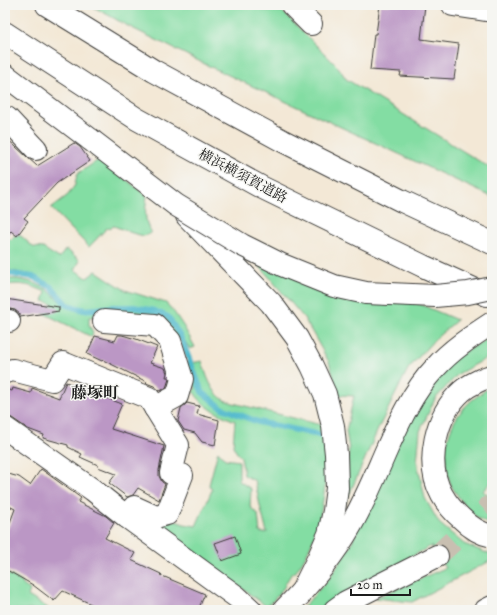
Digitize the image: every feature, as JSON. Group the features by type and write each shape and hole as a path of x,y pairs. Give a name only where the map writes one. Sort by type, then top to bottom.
{"main road":[{"path":"47,5 154,71 283,141 402,201 492,243"},
{"path":"292,5 311,24"},
{"path":"453,5 492,11"},
{"name":"横浜横須賀道路","path":"5,33 137,119 261,187 423,266 492,297"},
{"path":"5,76 176,205 242,245 282,265 334,286 366,293 435,296 468,293 492,288"},
{"path":"5,118 7,118 36,149"},
{"path":"283,141 492,228"},
{"path":"176,205 271,303 297,338 325,394 333,426 337,488 334,511 328,534 319,557 300,595"},
{"path":"104,322 155,325 170,341 182,379 178,396 155,408"},
{"path":"284,610 300,595 322,570 339,546 368,492 405,411 417,391 434,368 451,352 492,323"},
{"path":"5,372 13,370 52,380 63,363 149,398 178,445 171,473 182,475 167,514 156,517 134,507 127,517"},
{"path":"492,376 484,378 462,390 449,406 439,426 433,454 434,468 441,494 450,508 466,524 486,535 492,536"},
{"path":"5,428 93,490 127,517 236,597 251,610"},
{"path":"335,610 346,602 437,556"},
{"path":"486,610 492,607"}],"green space":[{"path":"90,5 261,5 262,10 282,11 339,68 346,79 492,169 492,197 213,68 128,26"},
{"path":"100,159 147,196 146,215 147,224 151,233 144,236 114,226 106,229 89,247 51,208 68,195 75,185 77,174"},
{"path":"19,234 33,247 43,248 59,258 66,249 80,260 75,270 87,278 96,271 125,290 166,303 184,327 195,347 190,349 167,315 154,310 134,306 111,305 97,308 84,308 68,303 52,286 34,275 5,270 5,236 11,240 15,235 17,236"},
{"path":"257,263 415,302 457,320 434,340 408,369 379,427 345,504 349,449 346,431 354,396 339,395 329,362 304,318"},
{"path":"8,279 32,282 47,289 65,306 84,312 114,308 134,309 154,313 167,318 180,338 174,340 110,316 89,317 89,325 93,332 92,337 41,312 53,304 43,301 46,292 26,285 5,285 5,280"},
{"path":"492,336 492,357 487,358 458,374 435,399 420,431 417,462 425,498 439,523 464,544 492,555 492,560 412,602 375,598 445,568 431,546 348,591 321,610 301,610 331,576 350,546 417,399 448,362"},
{"path":"202,361 212,388 219,397 224,400 322,425 326,459 325,488 319,518 311,545 295,573 292,573 285,586 273,601 266,606 151,522 170,519 196,526 212,490 209,485 218,451 225,459 239,461 239,481 251,489 250,507 258,514 260,533 267,533 255,481 244,475 241,457 233,446 235,421 206,406 193,391 196,388 190,381 186,364"},
{"path":"492,387 492,481 483,491 489,496 487,498 492,502 492,525 475,516 466,507 453,489 447,473 446,448 448,436 453,425 466,405"},
{"path":"5,572 22,582 23,585 30,590 28,596 48,608 47,610 10,610 5,607"}],"building":[{"path":"380,5 425,5 421,39 459,44 454,79 400,76 401,72 370,70 374,34 376,34"},
{"path":"5,137 37,166 74,143 80,147 90,161 57,183 24,218 28,221 17,236 11,231 5,237"},
{"path":"5,299 59,307 59,311 20,317 20,314 15,310 5,308"},
{"path":"118,335 136,339 157,347 150,363 165,368 167,373 166,377 169,379 166,388 160,391 154,386 146,383 147,382 103,360 102,361 87,354 95,336 115,341"},
{"path":"66,382 122,404 111,429 164,446 159,476 165,484 159,500 138,488 133,495 127,497 109,483 116,474 98,467 98,465 80,457 82,454 68,447 68,445 43,438 44,435 28,429 12,418 5,416 5,389 12,391 13,388 31,393 32,388 59,398"},
{"path":"187,403 199,406 197,414 219,420 215,445 202,442 195,433 184,430 178,421 181,408"},
{"path":"41,469 81,498 78,502 106,516 114,523 105,538 135,553 131,560 161,574 160,575 205,594 198,610 104,610 63,591 54,601 33,585 5,569 5,536 15,509 5,504 5,473 19,477 30,485"},
{"path":"235,536 241,554 222,561 215,543"}],"waterway":[{"path":"5,273 33,277 51,287 67,305 84,310 113,307 134,307 154,311 168,317 181,338 202,392 222,408 258,422 320,435"}],"tunnel":[{"path":"437,556 492,504"}],"district":[{"name":"藤塚町","path":"95,392"}]}
